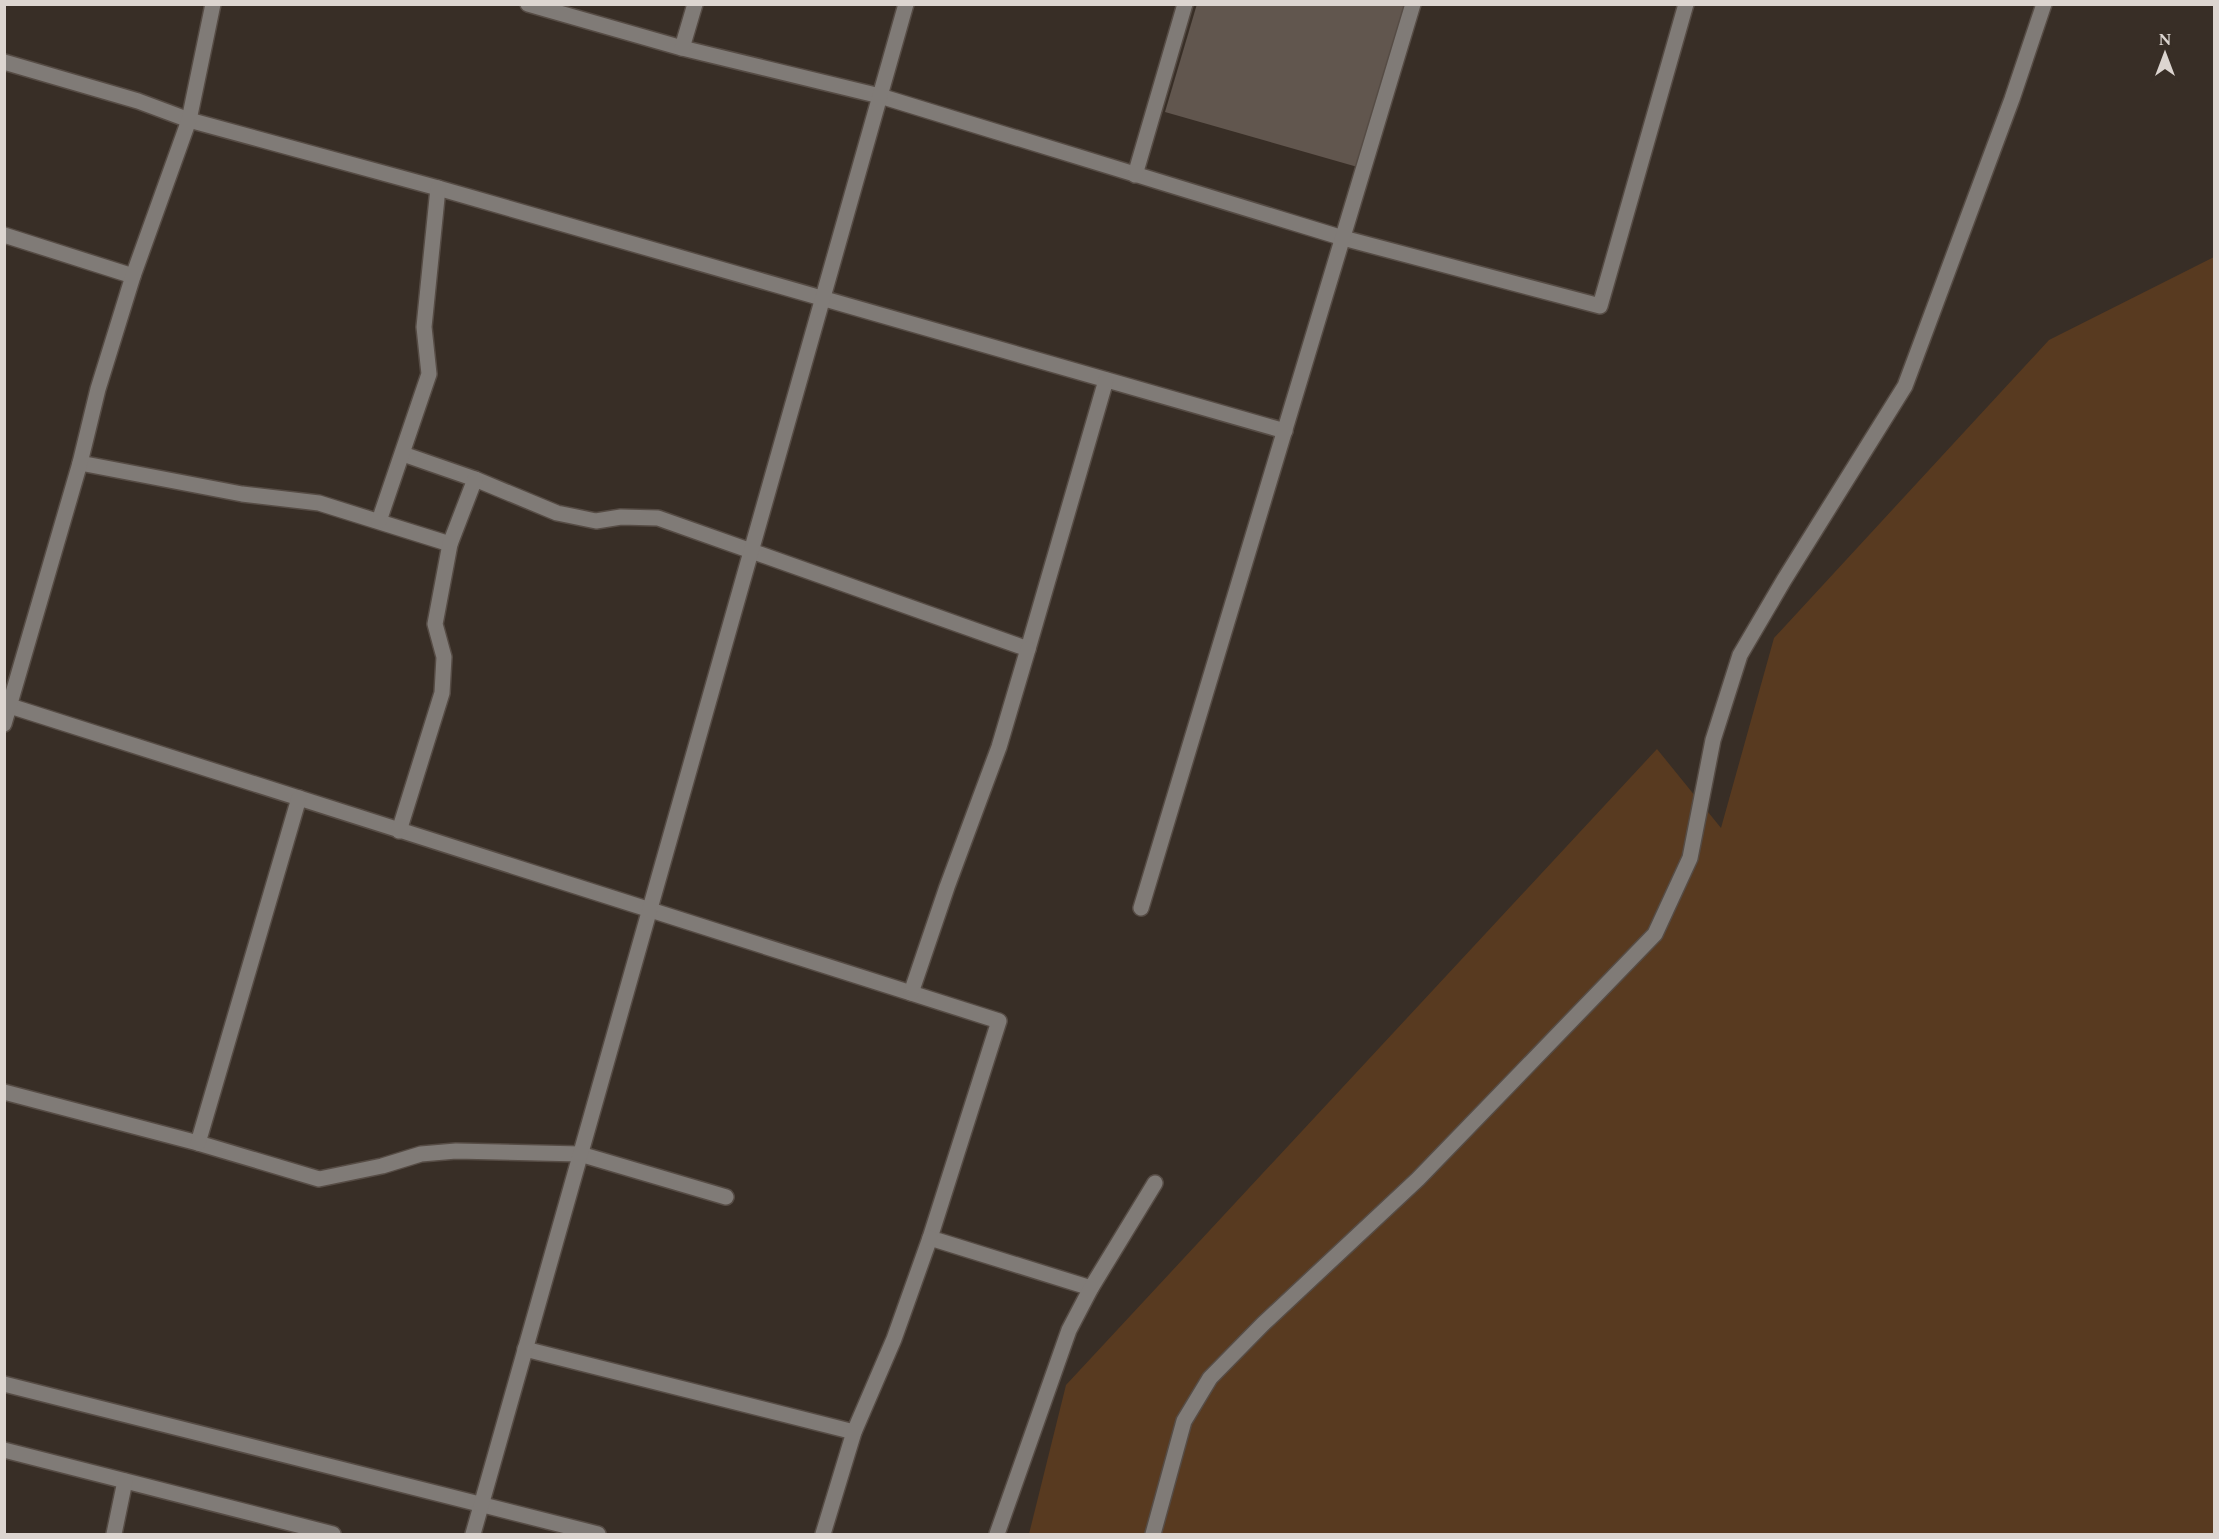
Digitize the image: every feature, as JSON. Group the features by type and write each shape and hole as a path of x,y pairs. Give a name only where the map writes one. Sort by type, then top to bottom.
{"street":[{"path":"4,724 80,464 98,389 133,276 189,120 213,4"},
{"path":"528,4 682,48 880,96 1343,238 1600,306 1686,4"},
{"path":"682,48 695,4"},
{"path":"472,1534 906,4"},
{"path":"1135,176 1185,4"},
{"path":"1141,908 1413,4"},
{"path":"1154,1534 1184,1421 1210,1378 1263,1324 1418,1179 1655,934 1690,858 1713,741 1740,655 1905,386 2012,99 2044,4"},
{"path":"4,62 138,101 189,120 438,188 1285,431"},
{"path":"379,521 429,374 424,327 438,188"},
{"path":"4,235 133,276"},
{"path":"911,993 947,887 999,747 1106,380"},
{"path":"403,454 475,479 557,513 596,521 621,517 658,518 1028,649"},
{"path":"80,464 242,494 319,503 450,544"},
{"path":"399,831 442,693 444,657 435,624 450,544 475,479"},
{"path":"10,706 999,1021 930,1238 894,1339 854,1432 823,1534"},
{"path":"198,1143 299,798"},
{"path":"4,1092 198,1143 319,1179 421,1155 456,1151 580,1154 726,1197"},
{"path":"997,1534 1069,1330 1091,1288 1155,1183"},
{"path":"930,1238 1091,1288"},
{"path":"525,1349 854,1432"},
{"path":"4,1384 481,1505 542,1528 598,1534"},
{"path":"4,1450 333,1534"},
{"path":"114,1534 125,1481"}],"shaded area":[{"path":"2214,257 2214,1534 1029,1534 1066,1385 1657,749 1721,828 1774,638 2049,340"}],"building":[{"path":"1197,4 1409,4 1361,168 1165,112"}]}
